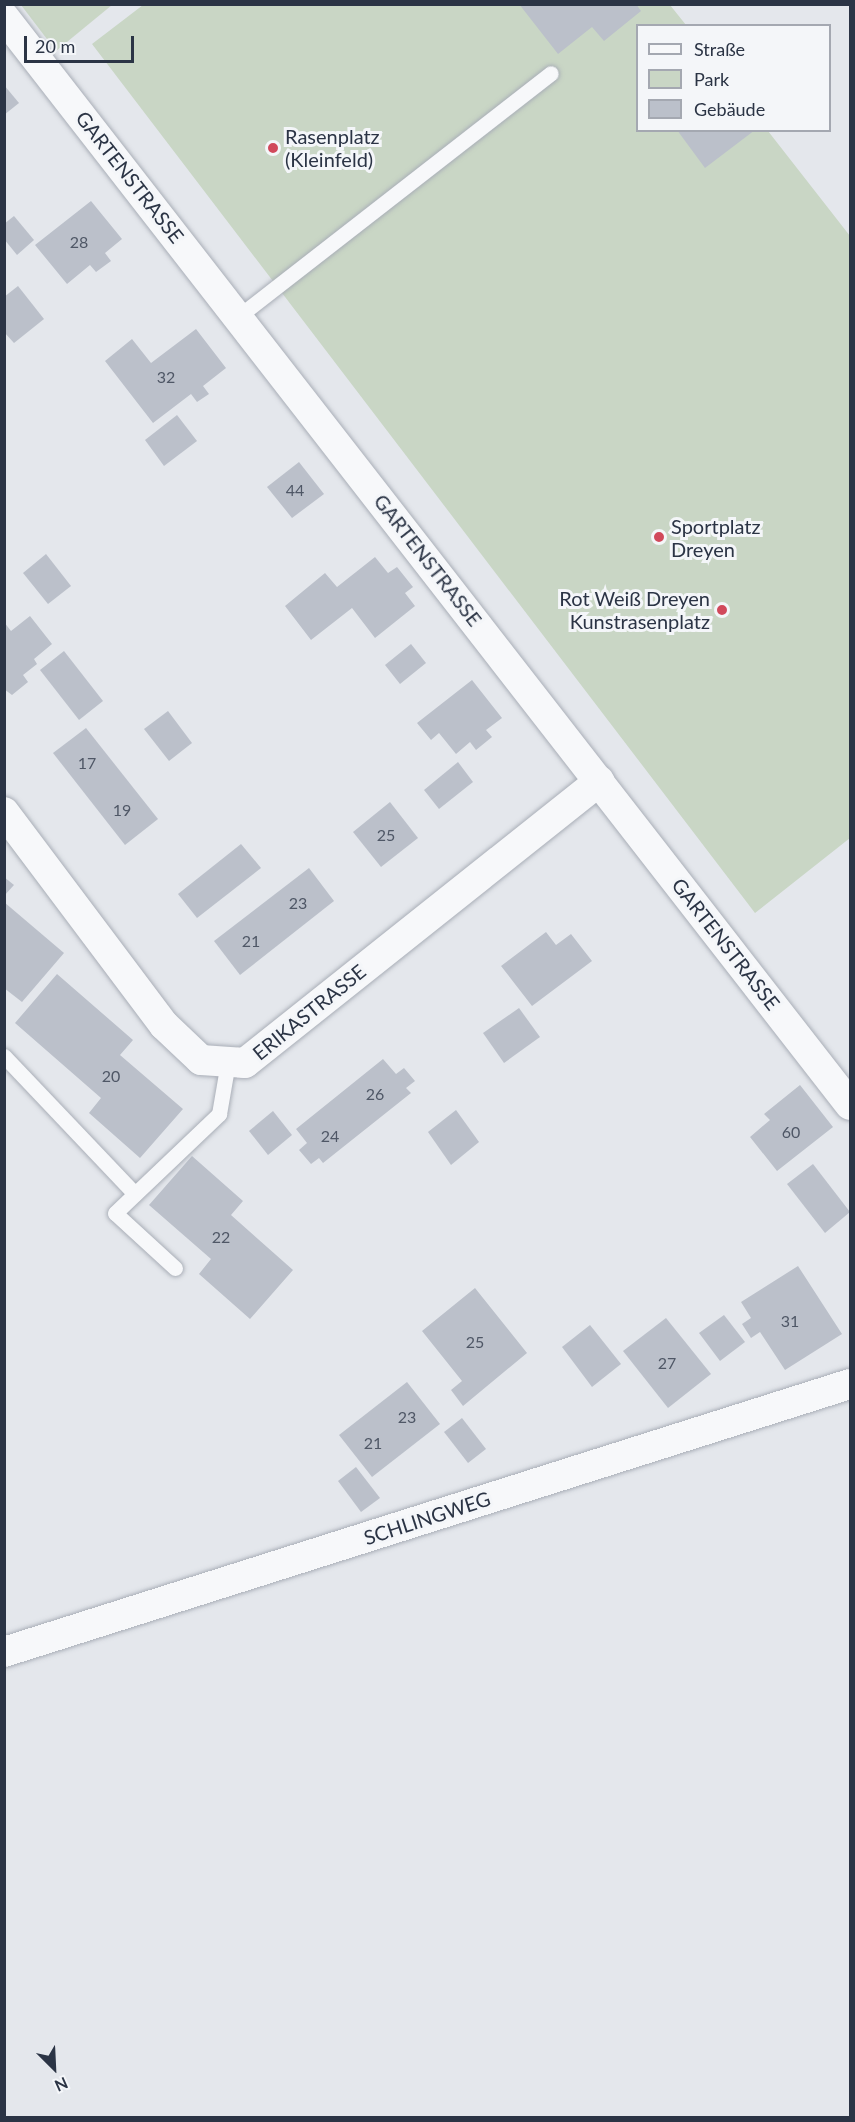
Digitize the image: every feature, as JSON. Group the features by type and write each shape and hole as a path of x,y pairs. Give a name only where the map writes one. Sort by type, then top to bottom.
{"street":[{"name":"GARTENSTRASSE","path":"4,17 239,316 850,1105"},
{"name":"ERIKASTRASSE","path":"4,812 164,1025 201,1060 245,1063 599,781"},
{"name":"SCHLINGWEG","path":"4,1652 850,1384"}],"lane":[{"path":"239,316 551,73"},
{"path":"4,1056 135,1194"},
{"path":"175,1268 115,1213 219,1114 228,1062"}],"green space":[{"path":"21,5 112,5 56,51"},
{"name":"Sportplatz Dreyen","path":"143,5 670,5 685,24 636,24 636,132 769,132 850,236 850,838 755,913 92,44"}],"building":[{"path":"519,4 636,4 641,11 604,41 592,27 558,54"},
{"path":"4,85 19,103 4,115"},
{"path":"678,132 752,132 705,168"},
{"path":"91,201 122,239 105,253 111,261 96,272 90,265 67,284 35,245"},
{"path":"14,216 34,240 17,255 4,239 4,224"},
{"path":"18,286 44,319 14,343 4,332 4,297"},
{"path":"196,329 226,368 203,386 209,394 197,402 191,394 153,423 105,361 132,339 151,363"},
{"path":"177,415 197,441 164,466 145,440"},
{"path":"299,462 324,494 292,518 267,487"},
{"path":"46,554 71,586 48,604 23,573"},
{"path":"375,557 388,573 397,567 413,587 405,593 415,606 375,638 352,608 311,640 285,606 325,573 337,587"},
{"path":"30,616 52,644 34,659 37,664 23,675 28,682 12,695 4,689 4,622 11,631"},
{"path":"411,644 426,663 400,684 385,665"},
{"path":"64,651 103,701 79,720 40,670"},
{"path":"472,680 502,718 486,730 492,737 476,750 470,742 456,754 439,733 431,740 417,723"},
{"path":"168,711 192,743 169,761 144,729"},
{"path":"86,728 158,819 125,845 53,753"},
{"path":"458,762 473,782 439,809 424,790"},
{"path":"390,802 418,838 381,867 353,832"},
{"path":"241,844 261,868 197,918 178,894"},
{"path":"309,868 334,901 240,975 214,941"},
{"path":"4,877 14,885 4,896"},
{"path":"4,902 64,953 22,1002 4,988"},
{"path":"546,932 556,945 571,934 592,961 532,1006 501,966"},
{"path":"57,974 133,1040 120,1055 183,1109 140,1158 89,1113 101,1098 15,1023"},
{"path":"519,1008 540,1037 504,1063 483,1033"},
{"path":"383,1059 396,1074 404,1068 415,1081 406,1088 411,1093 323,1163 319,1158 311,1164 299,1150 307,1143 296,1129"},
{"path":"800,1085 833,1127 777,1171 750,1137 770,1120 764,1114"},
{"path":"456,1110 479,1142 451,1165 428,1132"},
{"path":"273,1111 292,1135 268,1155 249,1131"},
{"path":"192,1156 243,1201 231,1215 293,1270 250,1319 199,1274 211,1259 149,1205"},
{"path":"813,1164 850,1212 825,1233 787,1184"},
{"path":"798,1266 842,1334 785,1370 760,1332 751,1338 742,1324 751,1318 741,1302"},
{"path":"475,1288 527,1353 463,1406 451,1390 462,1381 422,1331"},
{"path":"724,1315 745,1342 720,1361 699,1333"},
{"path":"666,1318 711,1374 668,1408 623,1351"},
{"path":"590,1325 621,1364 592,1387 562,1347"},
{"path":"407,1382 440,1424 372,1477 339,1435"},
{"path":"462,1418 486,1449 468,1463 444,1432"},
{"path":"356,1467 380,1498 361,1512 338,1481"}],"place":[{"name":"Rasenplatz (Kleinfeld)","path":"273,148"},
{"name":"Sportplatz Dreyen","path":"659,537"},
{"name":"Rot Weiß Dreyen Kunstrasenplatz","path":"722,610"}]}
